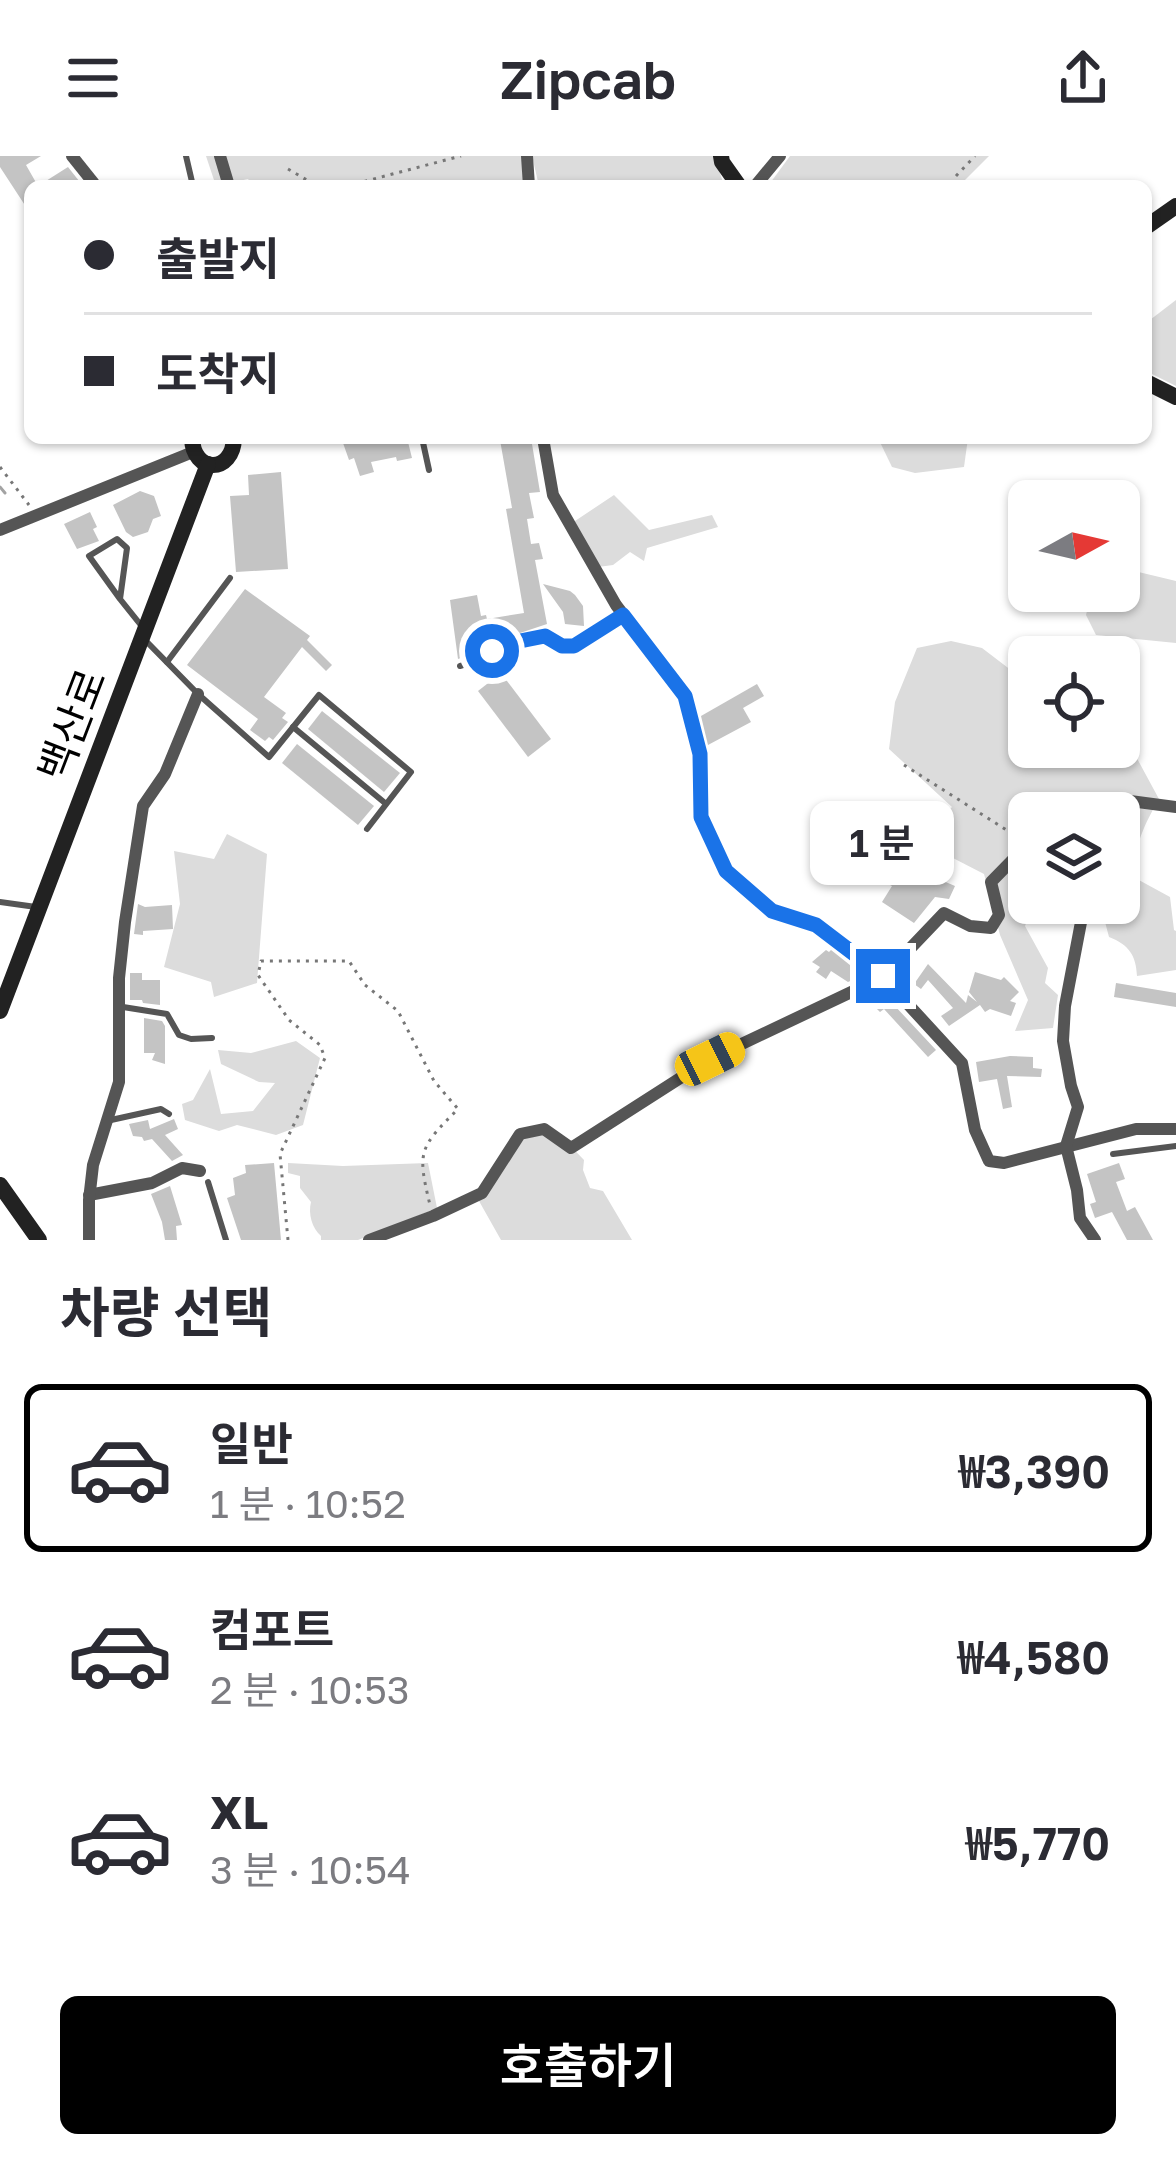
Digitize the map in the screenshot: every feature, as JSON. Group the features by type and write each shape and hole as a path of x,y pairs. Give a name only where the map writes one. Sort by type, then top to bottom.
{"main road":[{"path":"198,451 222,463 235,444"},
{"name":"백산로","path":"0,1010 145,635 198,451"},
{"path":"2,1184 39,1240"}],"street":[{"path":"72,156 91,180"},
{"path":"760,180 780,156"},
{"path":"544,444 553,495 623,615 685,696 700,754 701,817 726,871 772,911 816,925 883,976 962,1063 975,1130 989,1161 1004,1163 1136,1129 1176,1129"},
{"path":"0,530 198,451"},
{"path":"89,1240 93,1165 119,1082 119,977 143,806 165,774 198,694"},
{"path":"1140,803 1176,807"},
{"path":"369,1240 482,1193 520,1134 544,1129 572,1148 710,1059 883,976 944,913 970,926 991,928 999,915 991,882 1008,864"},
{"path":"1081,924 1063,1041 1078,1107 1066,1146 1086,1238"},
{"path":"89,1195 152,1183 182,1168 204,1176"}],"lane":[{"path":"423,444 429,470"},
{"path":"120,599 127,548 117,539 89,556 145,635 167,662 269,757 319,695 411,772 367,829"},
{"path":"167,662 230,578"},
{"path":"460,666 533,638 545,636 562,646 574,646 623,615"},
{"path":"293,727 385,803"},
{"path":"0,902 40,907"},
{"path":"119,1006 167,1014 179,1035 212,1038"},
{"path":"107,1120 161,1109 169,1114"},
{"path":"1113,1154 1176,1146"},
{"path":"204,1176 226,1240"}],"path":[{"path":"370,180 460,156"},
{"path":"956,176 975,156"},
{"path":"288,169 307,180"},
{"path":"0,467 38,516"},
{"path":"904,765 1008,830"},
{"path":"288,1240 280,1154 325,1058 320,1045 289,1020 258,975 261,962 349,961 365,986 398,1011 434,1081 458,1109 426,1141 421,1170 433,1216"}],"shaded area":[{"path":"206,156 523,156 524,180 214,180"},
{"path":"532,156 715,156 722,180 538,180"},
{"path":"790,156 989,156 965,180 772,180"},
{"path":"1176,300 1176,386 1152,374 1152,318"},
{"path":"881,444 967,444 964,467 915,473 892,467"},
{"path":"614,495 649,530 712,515 718,527 647,548 644,561 630,552 613,565 598,567 572,523"},
{"path":"1140,572 1176,581 1176,643 1096,635 1086,615 1140,612"},
{"path":"951,641 982,648 1008,668 1008,768 1140,768 1140,764 1159,799 1140,838 1140,792 1008,792 1008,924 1026,924 1048,968 1045,983 1058,995 1053,1028 1015,1031 1028,1000 1000,935 984,874 918,840 952,807 889,749 895,702 917,648"},
{"path":"227,834 267,854 257,983 214,997 211,982 164,967 180,904 174,851 214,859"},
{"path":"1140,881 1170,897 1176,970 1137,976 1130,952 1109,937 1106,924 1140,924"},
{"path":"296,1041 320,1058 303,1125 276,1135 237,1125 219,1131 185,1120 182,1104 193,1100 210,1069 221,1114 253,1111 275,1083 259,1082 221,1064 218,1050 251,1053"},
{"path":"559,1134 584,1160 590,1188 603,1191 632,1240 501,1240 479,1201 521,1140"},
{"path":"288,1163 428,1163 437,1208 358,1240 321,1240 312,1220 311,1202 300,1188 300,1176 288,1173"}],"building":[{"path":"0,156 41,156 26,165 35,180 24,180 24,204 0,167"},
{"path":"68,167 78,180 47,180"},
{"path":"343,444 408,444 412,458 371,462 374,472 360,476 354,458 349,460"},
{"path":"501,444 532,444 540,492 529,493 534,518 527,519 531,544 539,543 543,559 535,560 547,624 511,636 485,635 487,644 458,659 450,600 477,595 481,616 487,619 524,613 506,509 512,508"},
{"path":"281,472 288,569 236,572 230,496 249,495 248,475"},
{"path":"140,491 154,496 161,516 153,519 148,532 133,537 113,505"},
{"path":"90,512 99,541 77,549 64,524"},
{"path":"543,584 575,595 583,606 584,626 565,624 563,612"},
{"path":"245,589 310,636 307,640 332,665 326,671 302,647 264,697 286,713 282,718 288,722 273,740 265,741 250,730 258,719 187,665"},
{"path":"501,673 551,739 528,757 478,691"},
{"path":"757,684 764,696 743,708 751,722 708,745 701,716"},
{"path":"322,711 400,773 384,792 308,729"},
{"path":"297,744 374,806 358,825 282,763"},
{"path":"906,858 955,886 949,899 935,897 914,923 882,902"},
{"path":"138,904 172,905 173,929 134,934"},
{"path":"826,950 860,973 859,977 848,982 831,971 826,979 816,972 820,967 812,962"},
{"path":"928,964 966,1003 968,995 977,1002 969,992 975,972 1004,977 1019,992 1010,1001 1016,1003 1011,1016 990,1009 985,1012 980,1005 949,1026 941,1016 953,1008 928,980 921,989 914,984"},
{"path":"130,973 142,973 142,980 160,980 160,1005 130,1000"},
{"path":"1116,983 1176,993 1176,1007 1114,997"},
{"path":"880,990 936,1050 928,1057 884,1009 880,1012 867,999"},
{"path":"144,1018 162,1021 165,1026 165,1064 152,1060 155,1053 144,1053"},
{"path":"1033,1057 1033,1068 1042,1069 1041,1077 1007,1076 1012,1107 1003,1109 997,1079 979,1082 976,1062"},
{"path":"174,1119 178,1129 165,1135 183,1155 172,1161 152,1139 133,1136 129,1124 148,1120 150,1129"},
{"path":"274,1163 281,1240 241,1240 227,1198 235,1195 233,1178 246,1173 245,1165"},
{"path":"1119,1163 1125,1179 1116,1182 1127,1211 1135,1207 1153,1240 1127,1240 1112,1212 1095,1218 1090,1204 1096,1202 1087,1174"},
{"path":"170,1186 182,1225 176,1226 177,1240 165,1240 151,1194"}],"waterway":[{"path":"0,487 5,493"}],"route":[{"path":"492,651 545,636 562,646 574,646 623,615 685,696 700,754 701,817 726,871 772,911 816,925 883,976"}]}
